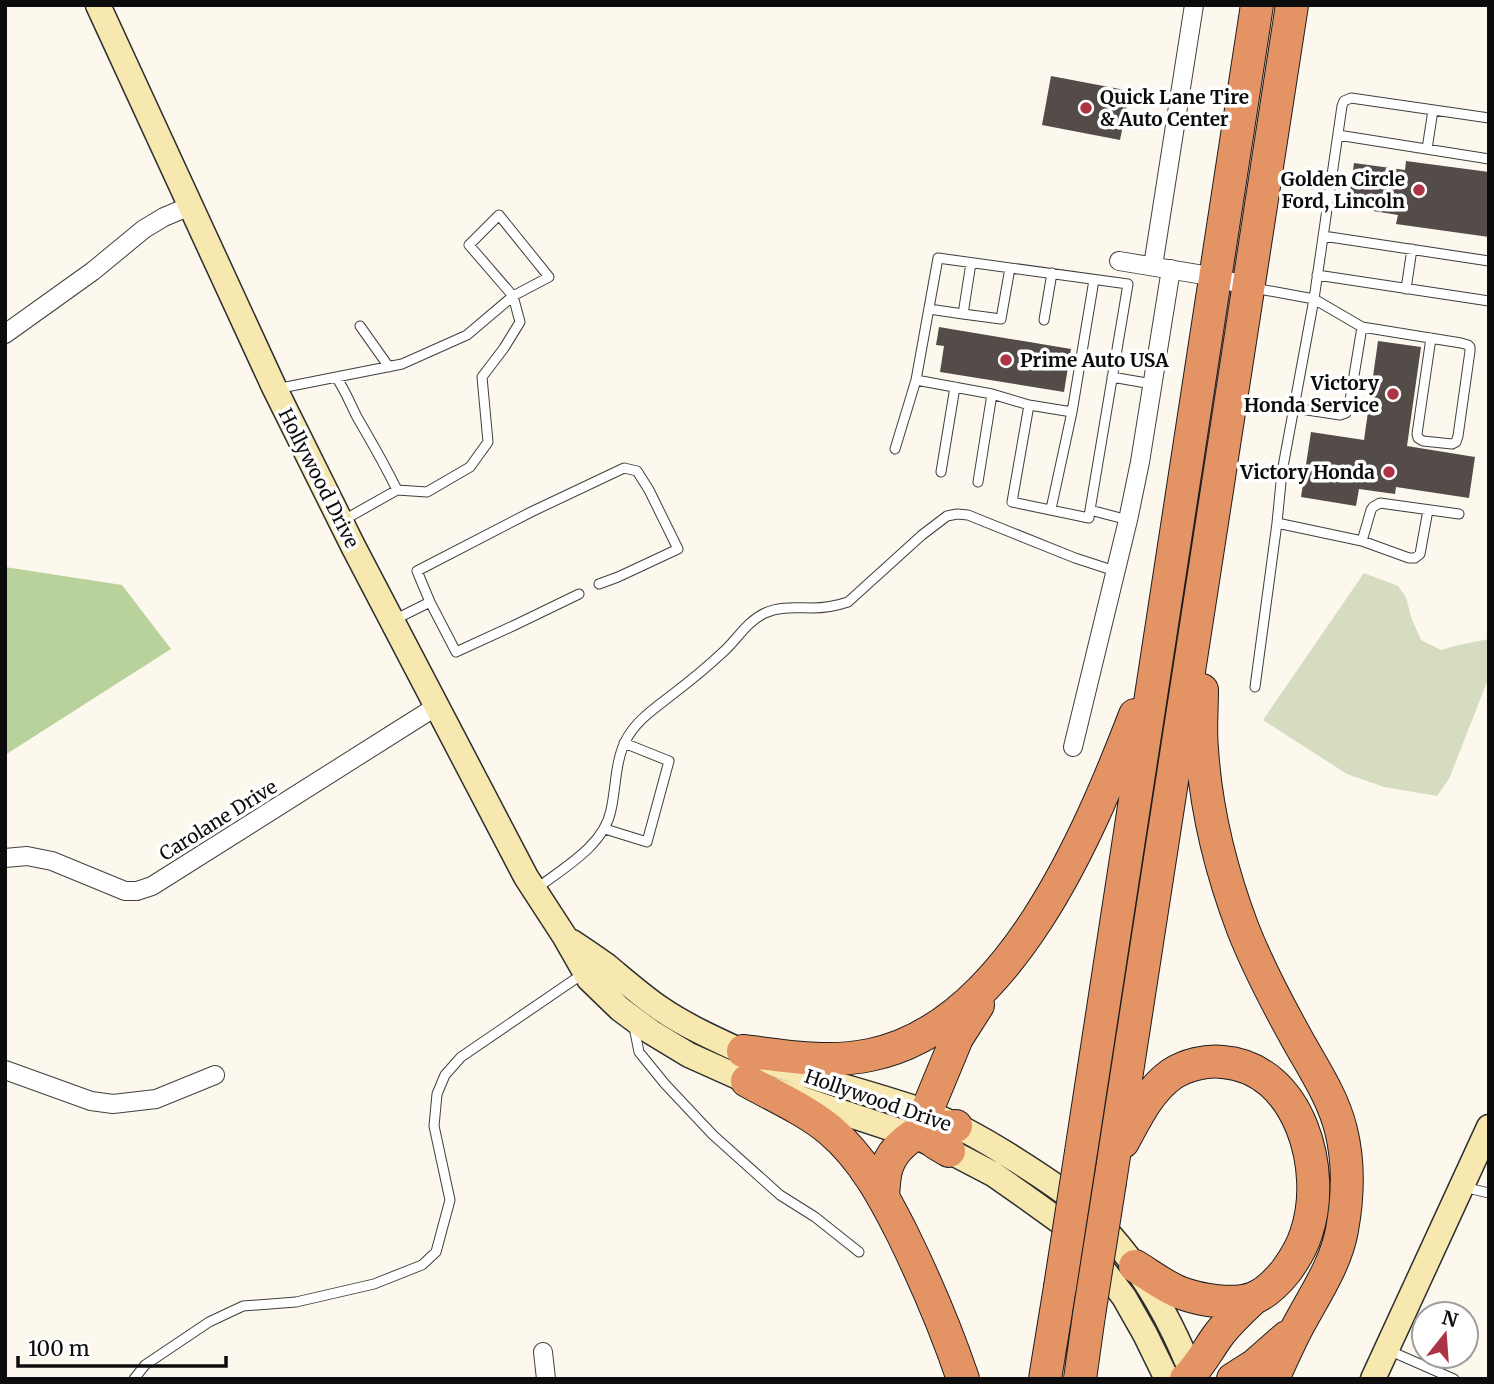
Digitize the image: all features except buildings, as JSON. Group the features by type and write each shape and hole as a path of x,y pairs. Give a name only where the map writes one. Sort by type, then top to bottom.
{"highway":[{"path":"1045,1379 1257,5"},
{"path":"1080,1379 1292,5"},
{"path":"1202,584 1202,748 1211,819 1222,869 1244,930 1273,997 1331,1102 1341,1130 1347,1166 1342,1233 1326,1273 1273,1379"},
{"path":"883,1195 886,1168 900,1146 921,1126 957,1038 995,977 1028,933 1078,848 1110,781 1157,659"},
{"path":"745,1066 813,1059 844,1059 903,1046 952,1016 995,977"},
{"path":"1112,1171 1138,1115 1156,1089 1173,1073 1192,1065 1214,1061 1235,1063 1254,1070 1271,1081 1300,1121 1309,1146 1314,1175 1312,1208 1307,1234 1295,1258 1269,1289 1253,1298 1232,1319 1185,1378"},
{"path":"745,1066 848,1146 883,1195 924,1278 963,1379"},
{"path":"921,1126 928,1138 953,1138"},
{"path":"1135,1266 1179,1292 1197,1298 1231,1301 1253,1298"},
{"path":"1233,1379 1276,1348 1298,1326"}],"main road":[{"name":"Hollywood Drive","path":"98,5 275,390 341,522 508,843 589,979 620,1009 689,1055 745,1066 798,1072 921,1126"},
{"name":"Hollywood Drive","path":"565,937 663,1011 745,1066"},
{"path":"1373,1379 1489,1127"},
{"name":"Hollywood Drive","path":"953,1138 988,1142 1020,1162 1074,1200 1116,1242 1161,1307 1185,1378"},
{"name":"Hollywood Drive","path":"953,1138 993,1174 1062,1223 1092,1255 1124,1297 1145,1334 1185,1378"}],"street":[{"path":"1073,747 1129,520 1153,384 1162,268 1194,5"},
{"path":"5,334 93,271 144,229 164,216 190,206"},
{"path":"1119,261 1216,276 1249,287"},
{"name":"Carolane Drive","path":"5,858 27,856 52,861 125,891 137,891 152,886 437,706"},
{"path":"5,1070 91,1101 113,1104 156,1099 215,1075"},
{"path":"543,1352 546,1379"}],"lane":[{"path":"1255,687 1282,472 1314,299 1344,101 1351,97 1489,118"},
{"path":"1427,149 1433,110"},
{"path":"1338,135 1489,159"},
{"path":"275,390 401,364 467,335 513,296 549,276 499,215 469,245 513,296 520,322 482,377 488,442 470,467 427,492 397,490 341,522"},
{"path":"1323,236 1489,261"},
{"path":"1406,289 1412,250"},
{"path":"895,449 916,380 938,258 1128,284 1089,518 1012,502 1029,405"},
{"path":"963,314 971,263"},
{"path":"929,309 1001,319 1010,268"},
{"path":"1044,320 1052,273"},
{"path":"1317,275 1489,301"},
{"path":"1051,509 1072,412 1094,279"},
{"path":"1249,287 1314,299 1362,327 1431,338 1461,343 1470,347 1458,436 1452,444 1423,441 1417,434 1431,338"},
{"path":"360,326 389,367"},
{"path":"1294,408 1340,415 1346,413 1362,327"},
{"path":"336,377 397,490"},
{"path":"1112,377 1153,384"},
{"path":"916,380 1072,412"},
{"path":"942,472 955,387"},
{"path":"978,482 992,394"},
{"path":"579,594 456,652 417,571 624,468 637,471 678,549 599,584"},
{"path":"1362,541 1371,510 1380,503 1459,514"},
{"path":"1090,510 1129,520"},
{"path":"1277,523 1362,541 1415,558 1420,554 1428,510"},
{"path":"534,890 594,844 605,829 611,814 620,757 632,730 704,670 742,631 763,614 790,607 834,607 848,602 922,535 947,516 957,514 968,515 1115,571"},
{"path":"392,621 430,602"},
{"path":"605,829 647,842 669,761 624,743"},
{"path":"134,1379 145,1365 209,1322 243,1306 296,1302 374,1283 422,1265 436,1252 450,1200 434,1126 437,1094 445,1075 461,1057 585,972"},
{"path":"632,1018 639,1052 713,1135 780,1195 815,1217 859,1252"},
{"path":"1461,1187 1489,1193"},
{"path":"1386,1349 1454,1379"}],"green space":[{"path":"5,567 122,585 171,649 5,755"},
{"path":"1364,573 1398,586 1406,597 1421,640 1441,650 1489,639 1489,677 1449,779 1437,796 1384,787 1347,774 1263,720"}],"place":[{"name":"Quick Lane Tire & Auto Center","path":"1086,108"},
{"name":"Golden Circle Ford, Lincoln","path":"1419,190"},
{"name":"Prime Auto USA","path":"1006,360"},
{"name":"Victory Honda Service","path":"1393,394"},
{"name":"Victory Honda","path":"1389,472"}]}
